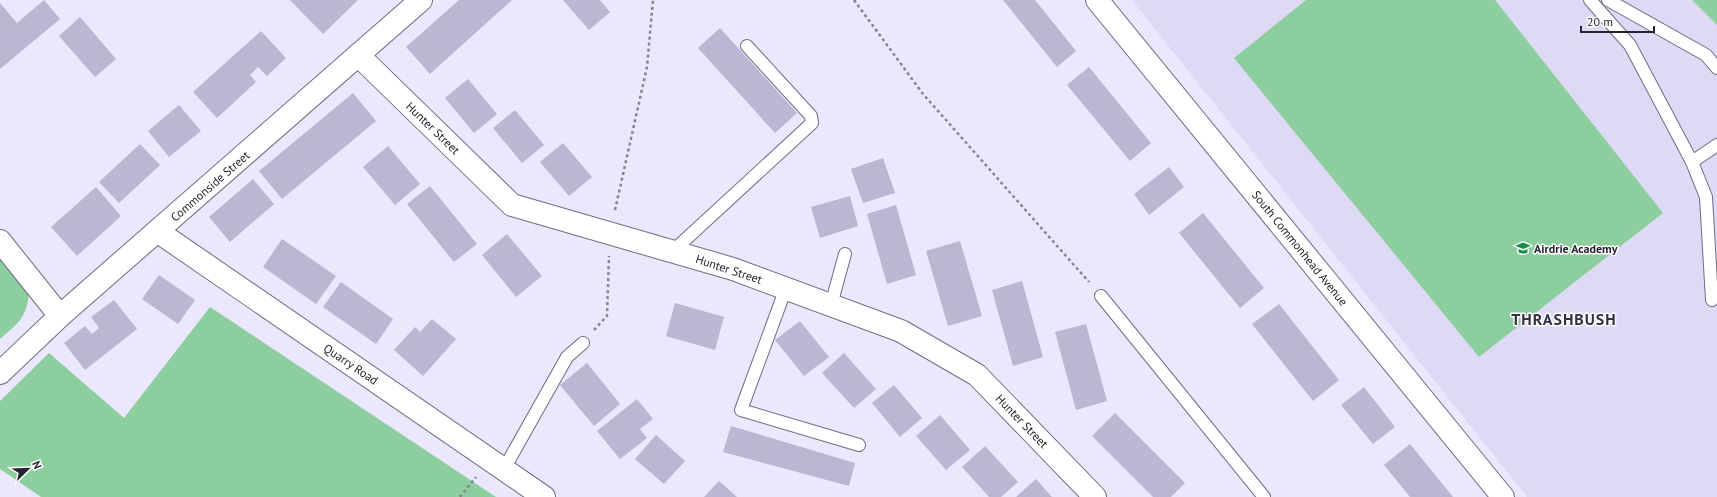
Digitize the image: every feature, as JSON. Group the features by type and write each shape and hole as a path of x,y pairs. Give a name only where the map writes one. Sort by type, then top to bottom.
{"street":[{"name":"Commonside Street","path":"0,373 60,316 158,232 421,0"},
{"name":"South Commonhead Avenue","path":"1097,0 1502,497"},
{"name":"Hunter Street","path":"358,55 512,205 733,269 901,331 977,375 1095,497"},
{"name":"Quarry Road","path":"158,232 544,497"},
{"path":"0,241 60,316"}],"lane":[{"path":"1590,0 1630,45 1692,162 1706,197 1712,300"},
{"path":"1608,0 1706,55 1717,68"},
{"path":"673,251 812,123 811,116 747,46"},
{"path":"1692,162 1717,145"},
{"path":"832,305 845,254"},
{"path":"786,288 741,410 859,445"},
{"path":"1102,296 1264,497"},
{"path":"504,469 567,357 584,343"}],"path":[{"path":"584,343 608,316 610,233 647,67 653,0"},
{"path":"854,0 923,94 1102,296"}],"shaded area":[{"name":"Airdrie Academy","path":"1132,0 1717,0 1717,497 1527,497"}],"green space":[{"path":"1306,0 1495,0 1663,213 1479,357 1234,58"},
{"path":"1692,0 1717,0 1717,25"},
{"path":"0,256 29,294 26,309 20,320 0,339"},
{"path":"210,307 496,497 41,497 0,469 0,401 49,353 124,418"}],"building":[{"path":"44,0 60,19 0,69 0,3 17,23"},
{"path":"290,0 358,0 323,34"},
{"path":"459,0 512,0 430,74 406,47"},
{"path":"563,0 600,0 610,12 589,30"},
{"path":"1003,0 1035,0 1076,51 1057,67"},
{"path":"80,17 116,59 95,77 59,36"},
{"path":"720,28 797,113 775,133 698,48"},
{"path":"261,31 286,58 267,76 258,67 250,75 256,82 217,118 193,92"},
{"path":"1089,67 1151,143 1130,161 1067,85"},
{"path":"468,79 497,114 474,133 445,98"},
{"path":"353,93 376,121 282,199 259,171"},
{"path":"179,105 201,131 169,157 148,131"},
{"path":"515,110 544,145 522,163 493,128"},
{"path":"563,143 592,177 569,196 540,162"},
{"path":"140,144 160,165 119,203 99,182"},
{"path":"388,146 420,184 395,205 363,167"},
{"path":"883,158 895,193 863,203 851,169"},
{"path":"1169,167 1184,187 1149,215 1134,194"},
{"path":"253,179 274,204 230,242 209,217"},
{"path":"430,186 477,244 454,262 407,204"},
{"path":"96,187 121,216 77,256 51,227"},
{"path":"850,196 858,226 820,238 811,207"},
{"path":"896,205 916,275 887,284 867,214"},
{"path":"1203,213 1264,288 1240,308 1179,233"},
{"path":"507,234 542,276 516,297 482,255"},
{"path":"282,239 336,276 316,304 263,267"},
{"path":"960,241 982,316 948,326 926,251"},
{"path":"159,275 195,300 178,324 142,299"},
{"path":"1022,281 1043,357 1013,366 992,290"},
{"path":"341,282 393,319 376,344 323,307"},
{"path":"114,300 137,329 85,370 64,343 85,326 92,334 99,328 91,317"},
{"path":"675,303 724,317 715,350 666,336"},
{"path":"1279,304 1339,380 1313,401 1252,324"},
{"path":"432,319 456,339 423,376 394,350 415,327 420,332"},
{"path":"800,321 829,357 804,376 775,340"},
{"path":"1086,324 1107,401 1076,410 1055,332"},
{"path":"844,353 876,389 854,408 822,373"},
{"path":"587,363 620,404 594,426 560,385"},
{"path":"894,385 922,418 900,437 872,403"},
{"path":"1364,387 1395,427 1373,444 1341,405"},
{"path":"637,399 653,419 640,429 647,438 620,459 597,431"},
{"path":"1115,413 1185,483 1171,497 1153,497 1092,436"},
{"path":"940,415 970,450 946,470 916,436"},
{"path":"731,426 855,463 849,486 723,452"},
{"path":"656,435 685,461 664,484 635,459"},
{"path":"1410,444 1453,497 1410,497 1384,465"},
{"path":"985,446 1018,482 1001,497 989,497 962,467"},
{"path":"1036,479 1052,497 1016,497"},
{"path":"719,481 737,497 704,497"}],"place":[{"name":"Airdrie Academy","path":"1523,248"}],"district":[{"name":"THRASHBUSH","path":"1564,319"}]}
